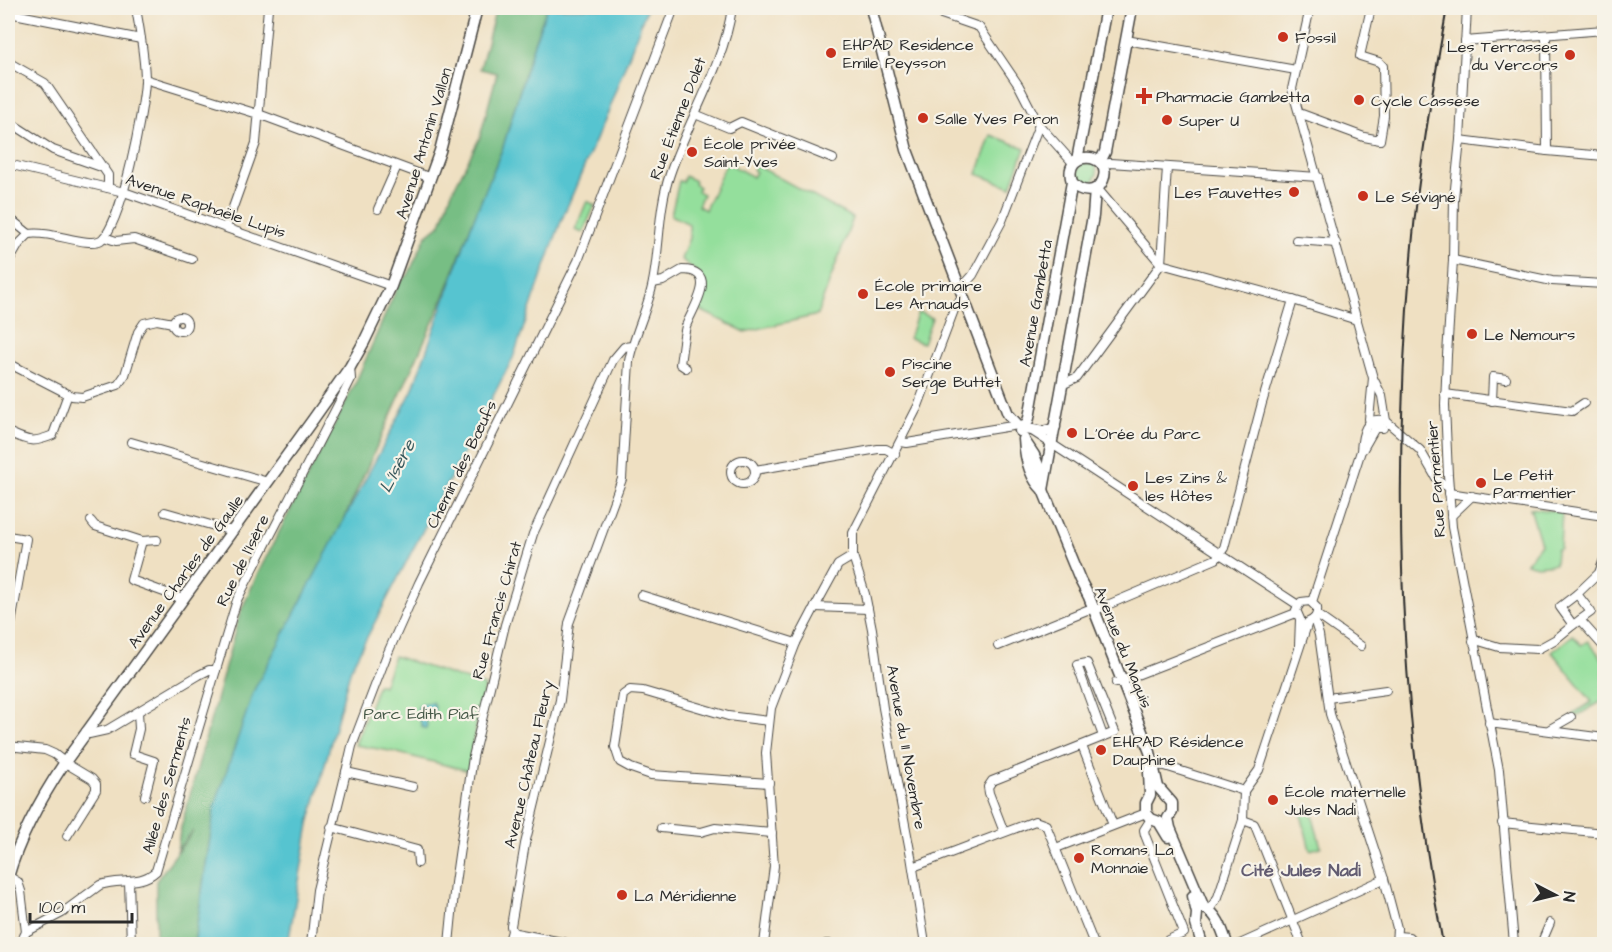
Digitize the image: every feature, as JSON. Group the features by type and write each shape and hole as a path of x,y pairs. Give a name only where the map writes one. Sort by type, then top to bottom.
{"main road":[{"name":"Avenue Antonin Vallon","path":"391,286 431,178 477,8"},
{"name":"Avenue du Maquis","path":"871,8 907,150 989,361 1034,456 1080,580 1083,599 1091,610 1156,780 1162,793 1172,803 1172,813 1156,818"},
{"name":"Avenue Gambetta","path":"1024,431 1029,418 1072,182 1071,172 1076,162 1106,8"},
{"path":"1072,182 1085,191 1101,184 1104,174 1101,163 1106,152 1132,8"},
{"path":"1076,162 1089,157 1101,163"},
{"path":"1043,485 1093,216 1096,188"},
{"name":"Avenue Charles de Gaulle","path":"8,877 11,851 41,798 86,731 350,367 374,324 391,286"},
{"path":"1024,431 1043,432 1055,427"},
{"name":"Avenue du Maquis","path":"1151,765 1150,795 1146,803 1156,818 1170,828 1206,909 1217,920 1226,943"},
{"path":"1150,795 1162,793"},
{"name":"Avenue du Maquis","path":"1202,945 1196,924 1206,909"}],"street":[{"path":"8,263 19,243 29,234 51,233 92,242 104,237 113,222 124,192 143,100 145,79 136,8"},
{"path":"226,227 254,152 268,8"},
{"name":"Chemin des Bœufs","path":"311,945 315,900 352,746 386,657 419,583 578,261 674,8"},
{"name":"Rue Étienne Dolet","path":"632,346 653,283 668,178 725,35 732,8"},
{"path":"924,8 980,27 1019,86 1039,126 1076,162"},
{"path":"1310,8 1292,88 1373,378 1382,396 1377,424"},
{"path":"1299,113 1380,140 1384,116 1383,66 1360,56 1371,8"},
{"name":"Rue Parmentier","path":"1467,8 1460,140 1454,198 1453,260 1445,394 1448,475 1451,516 1499,770 1514,945"},
{"path":"8,17 9,13 141,39"},
{"path":"1465,41 1605,30"},
{"path":"1546,35 1547,151"},
{"path":"1126,40 1296,70"},
{"path":"8,62 45,83 104,168 108,175 108,188"},
{"path":"145,79 258,114 431,178"},
{"path":"695,114 729,128 741,122 833,159"},
{"path":"8,121 53,150 104,168"},
{"path":"764,945 774,873 766,753 772,701 796,643 838,565 853,556 853,532 918,406 961,291 973,275 1002,221 1039,126"},
{"path":"1460,140 1605,156"},
{"path":"1101,163 1318,177"},
{"name":"Avenue Raphaële Lupis","path":"8,164 124,192 391,286"},
{"path":"378,209 397,166"},
{"path":"1062,385 1077,378 1161,264 1167,167"},
{"path":"1096,188 1161,264 1357,320"},
{"path":"8,217 29,234"},
{"path":"104,237 116,241 134,239 192,259"},
{"path":"1296,240 1336,243"},
{"path":"1453,260 1552,280 1605,284"},
{"path":"653,283 682,270 694,273 701,281 701,295 689,319 684,337 680,364 686,368"},
{"path":"998,646 1216,559 1220,555 1224,548 1262,403 1293,300"},
{"path":"8,363 68,394 82,397 118,385 125,375 138,332 144,323 157,320 173,323"},
{"name":"Avenue Château Fleury","path":"508,945 525,844 560,700 569,623 622,479 629,361 632,346"},
{"name":"Rue Francis Chirat","path":"449,945 455,883 473,757 505,625 533,534 613,360 624,347 632,346"},
{"name":"Rue de l'Isère","path":"216,670 237,600 344,395 351,379 350,367"},
{"path":"1492,401 1493,377 1506,379"},
{"path":"1373,378 1369,418 1377,424 1398,430 1420,450 1441,484 1449,490 1472,496 1605,516"},
{"path":"8,432 27,441 36,442 53,435 68,394"},
{"path":"1445,394 1572,411 1584,403"},
{"path":"1312,602 1361,451 1364,428 1377,424"},
{"path":"901,442 1024,431 1052,443 1306,615 1361,646"},
{"path":"131,442 268,482"},
{"path":"755,470 878,449 886,449 895,454"},
{"path":"1433,472 1448,475"},
{"path":"1451,516 1472,496"},
{"path":"165,512 232,531"},
{"path":"91,521 95,526 142,541 157,540"},
{"path":"8,536 26,539 8,641"},
{"path":"142,541 131,580 183,599"},
{"name":"Avenue du 11 Novembre","path":"853,556 868,609 882,708 913,867 925,945"},
{"path":"1605,559 1599,573 1560,607 1605,647"},
{"path":"1473,642 1499,647 1538,649 1556,639 1591,612 1577,594"},
{"path":"641,595 796,643"},
{"path":"1119,682 1306,615 1317,608 1312,602 1303,601 1306,615 1304,634 1259,770 1244,791 1243,820 1218,897 1206,909"},
{"path":"815,607 868,609"},
{"path":"1306,615 1319,635 1330,714 1384,879 1397,940 1409,937 1416,945"},
{"path":"1299,646 1306,615"},
{"path":"1304,634 1311,632 1319,635"},
{"path":"1004,832 989,793 988,787 992,781 1114,732 1087,663 1077,665 1102,736"},
{"path":"86,731 89,734 98,733 199,675 209,670 216,670"},
{"name":"Allée des Serments","path":"26,932 62,913 98,886 106,883 137,882 150,877 156,871 216,670"},
{"path":"769,722 728,716 643,691 630,690 623,695 615,747 620,762 651,775 769,783"},
{"path":"1328,698 1386,690"},
{"path":"138,712 139,729 133,754 154,761 145,796"},
{"path":"1550,730 1571,717"},
{"path":"1489,723 1605,738"},
{"path":"8,746 45,750 92,779 96,784 96,790 67,836"},
{"path":"1082,746 1113,825"},
{"path":"1151,765 1165,766 1244,791"},
{"path":"346,772 413,787"},
{"path":"1056,848 1113,825 1156,818"},
{"path":"1156,818 1144,830 1144,835 1184,933 1168,940 1170,945"},
{"path":"1243,820 1254,824 1256,828 1302,945"},
{"path":"913,867 1035,821 1046,825 1094,945"},
{"path":"1502,823 1605,833"},
{"path":"331,827 417,850 418,863"},
{"path":"661,828 701,832 716,828 772,832"},
{"path":"8,877 18,882 20,887 26,932 21,945"},
{"path":"1226,943 1241,943 1384,879"},
{"path":"129,881 131,945"},
{"path":"1541,945 1550,922"},
{"path":"512,931 572,945"}],"green space":[{"path":"496,8 547,8 534,43 503,147 442,302 215,805 194,944 156,944 156,881 193,831 177,850 180,831 240,613 257,575 355,384 399,283 408,275 426,236 441,224 451,194 480,137 497,73 480,69"},
{"path":"991,135 1025,148 1011,187 977,174"},
{"path":"729,157 735,161 733,166 753,177 756,165 853,218 817,315 745,332 698,309 700,275 681,259 689,238 689,224 671,215 679,181 683,182 685,176 695,181 694,184 699,187 697,191 703,194 698,206 705,210"},
{"path":"1081,162 1096,165 1097,174 1092,183 1084,184 1079,179 1077,171"},
{"path":"587,201 595,205 583,233 575,230"},
{"path":"918,312 932,318 923,343 909,338"},
{"path":"1530,508 1562,512 1560,548 1556,550 1555,564 1537,566 1526,563 1541,544"},
{"path":"1573,635 1581,645 1588,641 1604,661 1604,700 1573,718 1574,713 1592,702 1552,652"},
{"name":"Parc Edith Piaf","path":"394,656 485,686 472,745 469,771 390,751 355,745 378,684 383,686"},
{"path":"1310,807 1321,847 1310,850 1300,810"}],"water":[{"name":"L'Isère","path":"547,8 647,8 609,108 560,224 513,358 351,668 309,824 288,944 194,944 215,805 254,690 412,391 471,226 503,147 534,43"},
{"path":"432,702 435,707 434,713 425,713 426,729 422,727 417,709 421,704"}],"railway":[{"path":"1443,944 1428,858 1408,684 1401,509 1405,333 1412,246 1422,156 1447,8"}],"place":[{"name":"Fossil","path":"1283,37"},
{"name":"EHPAD Residence Emile Peysson","path":"831,53"},
{"name":"Les Terrasses du Vercors","path":"1570,55"},
{"name":"Pharmacie Gambetta","path":"1144,96"},
{"name":"Cycle Cassese","path":"1359,100"},
{"name":"Salle Yves Peron","path":"923,118"},
{"name":"Super U","path":"1167,120"},
{"name":"École privée Saint-Yves","path":"692,152"},
{"name":"Les Fauvettes","path":"1294,192"},
{"name":"Le Sévigné","path":"1363,196"},
{"name":"École primaire Les Arnauds","path":"863,294"},
{"name":"Le Nemours","path":"1472,334"},
{"name":"Piscine Serge Buttet","path":"890,372"},
{"name":"L'Orée du Parc","path":"1072,433"},
{"name":"Le Petit Parmentier","path":"1481,483"},
{"name":"Les Zins & les Hôtes","path":"1133,486"},
{"name":"EHPAD Résidence Dauphine","path":"1101,750"},
{"name":"École maternelle Jules Nadi","path":"1273,800"},
{"name":"Romans La Monnaie","path":"1079,858"},
{"name":"La Méridienne","path":"622,895"}],"district":[{"name":"Cité Jules Nadi","path":"1301,870"}]}
